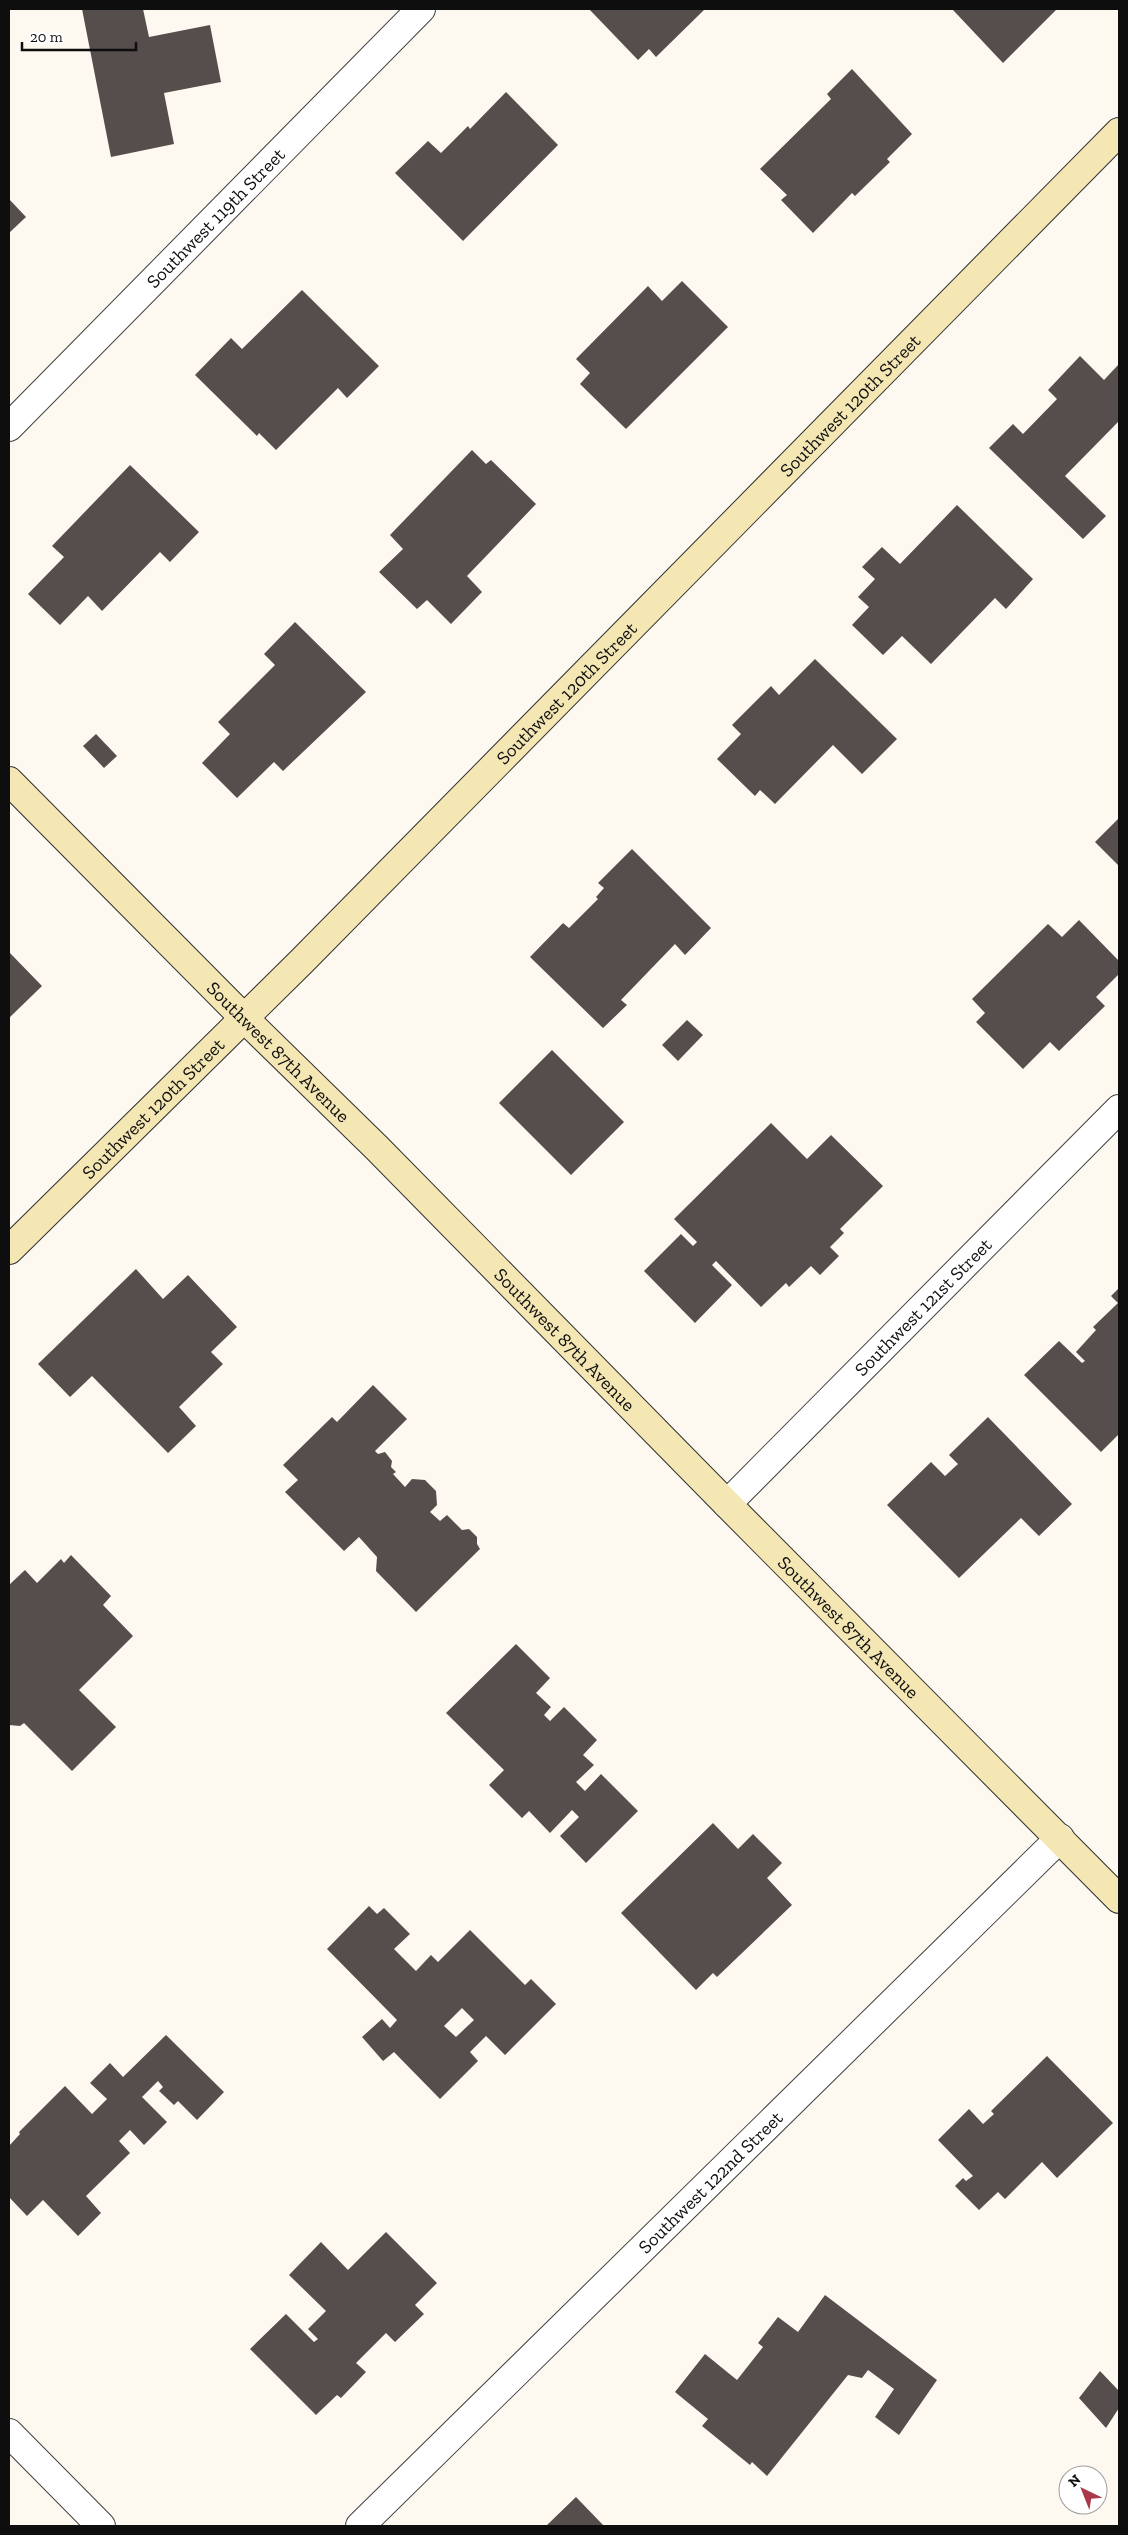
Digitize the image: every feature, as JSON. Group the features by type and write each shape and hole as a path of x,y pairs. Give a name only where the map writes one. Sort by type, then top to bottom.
{"main road":[{"name":"Southwest 120th Street","path":"9,1250 245,1019 1119,132"},
{"name":"Southwest 87th Avenue","path":"9,781 245,1019 377,1148 1119,1899"}],"street":[{"name":"Southwest 119th Street","path":"9,427 421,9"},
{"name":"Southwest 121st Street","path":"727,1504 1119,1109"},
{"name":"Southwest 122nd Street","path":"360,2526 1060,1838"},
{"path":"9,2433 101,2526"}],"building":[{"path":"82,9 143,9 149,37 210,25 221,82 164,93 174,144 111,157"},
{"path":"589,9 705,9 656,57 649,49 638,60"},
{"path":"954,9 1057,9 1003,63"},
{"path":"852,69 912,134 887,159 890,162 855,196 852,193 813,233 781,200 787,195 760,169 831,99 827,94"},
{"path":"506,92 558,145 463,241 395,173 428,141 441,153 468,126 470,129"},
{"path":"9,199 26,217 9,233"},
{"path":"682,281 728,327 626,429 580,384 590,373 576,359 648,286 662,301"},
{"path":"302,290 379,366 347,398 338,388 276,450 259,433 257,436 195,375 231,338 242,349"},
{"path":"1080,356 1104,380 1119,364 1119,421 1065,476 1106,516 1083,539 989,448 1013,424 1023,434 1057,399 1048,390"},
{"path":"472,450 486,464 491,460 536,504 467,576 482,592 451,624 427,600 417,609 379,572 403,549 390,535"},
{"path":"130,465 199,532 170,562 160,552 102,611 88,596 60,625 28,594 64,557 52,546"},
{"path":"957,505 1033,579 1006,609 995,598 931,664 902,636 883,655 852,625 869,607 858,597 875,579 862,567 882,547 900,564"},
{"path":"295,622 366,692 283,771 274,762 237,798 202,763 230,734 218,722 275,665 264,654"},
{"path":"815,659 897,739 862,774 833,745 775,804 760,790 755,796 717,759 741,734 732,725 771,686 779,695"},
{"path":"96,734 117,756 104,768 83,746"},
{"path":"1119,818 1119,866 1095,842"},
{"path":"632,849 711,928 685,955 675,944 621,1000 627,1005 603,1028 530,957 563,923 569,928 598,899 596,897 604,888 598,883"},
{"path":"1079,920 1119,961 1119,974 1096,997 1105,1006 1059,1051 1050,1042 1023,1069 976,1022 985,1013 972,999 1048,924 1062,937"},
{"path":"9,952 42,986 9,1018"},
{"path":"687,1020 703,1035 678,1061 662,1045"},
{"path":"552,1050 624,1122 571,1175 499,1103"},
{"path":"771,1123 807,1159 831,1135 883,1186 840,1229 844,1233 830,1247 839,1256 820,1275 811,1266 789,1287 786,1283 761,1307 716,1261 712,1265 732,1285 695,1323 644,1271 681,1234 693,1246 697,1242 674,1219"},
{"path":"136,1269 163,1299 188,1275 237,1327 211,1352 223,1364 179,1407 196,1426 168,1453 92,1376 70,1397 38,1364"},
{"path":"1119,1288 1119,1434 1101,1452 1024,1375 1059,1341 1082,1363 1085,1361 1076,1352 1096,1330 1093,1327 1118,1303 1111,1296"},
{"path":"373,1385 407,1419 375,1451 378,1454 385,1452 392,1461 391,1467 396,1472 393,1474 405,1487 412,1479 425,1480 436,1491 437,1505 430,1512 440,1521 447,1515 462,1530 469,1529 477,1537 477,1544 480,1549 416,1612 376,1571 377,1557 359,1537 344,1551 285,1492 298,1480 283,1465 332,1417 337,1422"},
{"path":"988,1417 1072,1504 1039,1536 1021,1518 959,1578 887,1505 931,1462 945,1476 958,1464 949,1455"},
{"path":"71,1555 111,1596 103,1605 133,1636 79,1690 116,1727 72,1771 24,1723 20,1726 9,1725 9,1585 25,1570 37,1583 61,1559 64,1563"},
{"path":"516,1644 550,1678 536,1693 551,1707 544,1715 550,1721 564,1707 597,1740 583,1755 594,1765 576,1782 585,1791 601,1774 638,1811 586,1863 560,1836 579,1817 572,1810 550,1833 529,1811 522,1818 489,1785 504,1770 446,1713"},
{"path":"713,1823 738,1849 753,1834 782,1863 767,1878 792,1905 717,1977 713,1973 696,1990 621,1913"},
{"path":"369,1906 377,1914 384,1908 410,1934 394,1949 416,1971 431,1955 438,1962 470,1930 525,1985 531,1979 556,2004 505,2055 486,2036 470,2052 478,2061 440,2099 394,2052 383,2061 362,2037 382,2019 390,2028 397,2020 327,1949","holes":["462,2008 474,2020 456,2037 444,2026"]},
{"path":"166,2035 224,2092 197,2120 178,2101 174,2105 159,2091 163,2087 158,2081 142,2097 167,2122 144,2145 130,2130 119,2141 130,2153 86,2196 101,2213 78,2236 43,2200 27,2216 9,2197 9,2146 20,2134 19,2132 65,2086 92,2114 107,2099 90,2083 110,2063 123,2077"},
{"path":"1047,2056 1113,2123 1057,2178 1042,2162 1005,2199 998,2192 979,2210 955,2186 963,2178 966,2181 973,2176 938,2140 969,2109 983,2124 994,2114 991,2111"},
{"path":"386,2232 437,2283 415,2305 424,2314 395,2342 386,2333 356,2363 366,2372 341,2398 337,2395 316,2415 250,2349 286,2314 314,2342 318,2339 308,2329 326,2311 289,2275 321,2242 348,2270"},
{"path":"825,2295 937,2380 899,2435 875,2417 894,2389 868,2370 862,2378 848,2375 767,2476 752,2462 750,2465 702,2426 708,2419 675,2392 705,2354 737,2380 763,2347 758,2343 778,2317 798,2332"},
{"path":"1100,2371 1119,2391 1119,2408 1106,2428 1079,2398"},
{"path":"576,2497 604,2526 546,2526"}]}
